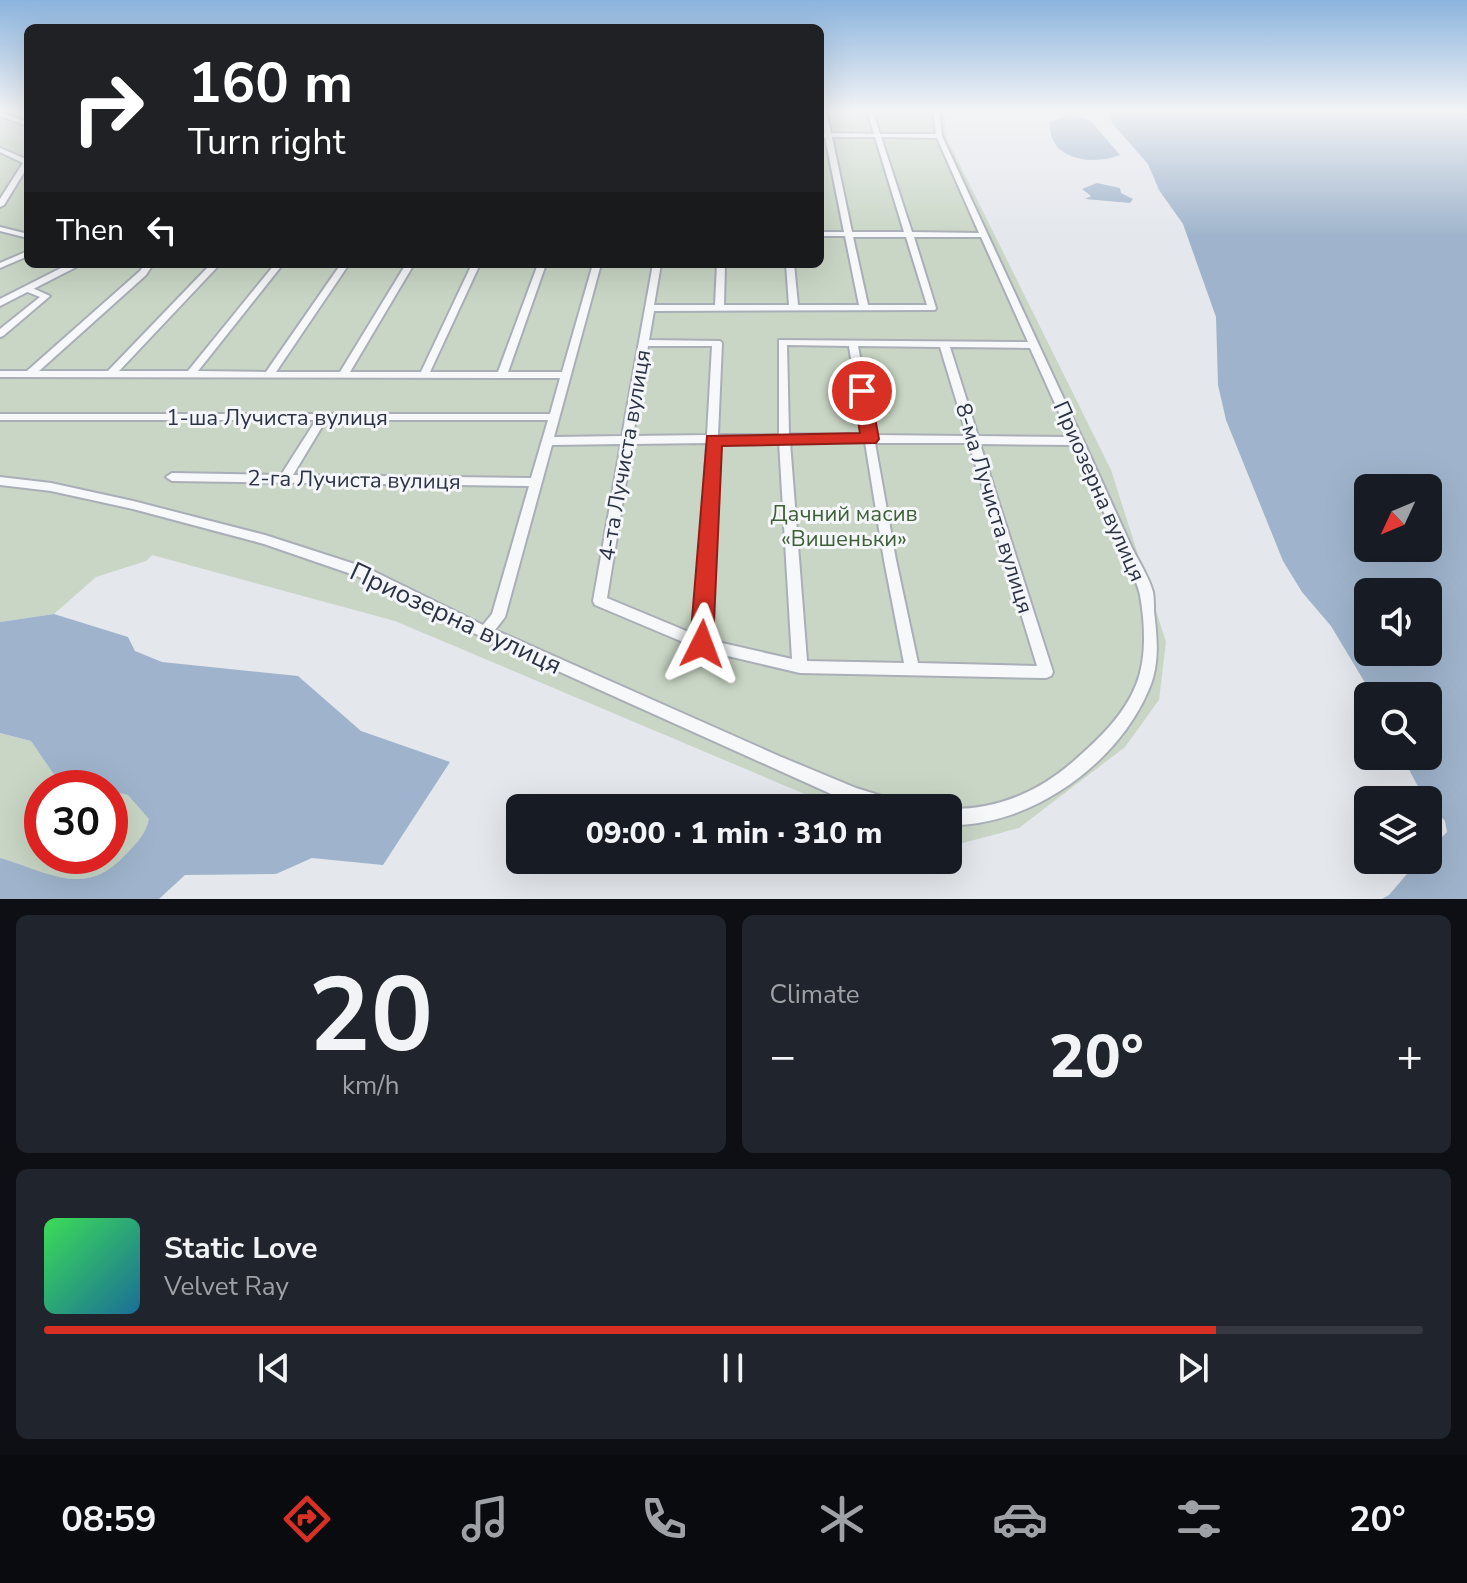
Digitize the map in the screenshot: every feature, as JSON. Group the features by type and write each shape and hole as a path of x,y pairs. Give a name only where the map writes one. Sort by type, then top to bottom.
{"street":[{"path":"828,153 864,308"},
{"path":"650,308 932,308 883,153"},
{"name":"Приозерна вулиця","path":"946,153 1146,592 1149,667 1134,705 1119,725 1104,744 1064,778 1016,806 972,818 962,818"},
{"path":"0,205 24,167"},
{"path":"0,187 10,189"},
{"path":"3,231 24,235"},
{"path":"824,234 982,235"},
{"path":"0,266 24,255"},
{"path":"0,303 69,268"},
{"path":"30,374 146,268"},
{"path":"110,375 212,268"},
{"path":"190,375 276,268"},
{"path":"269,375 342,268"},
{"path":"343,375 408,268"},
{"path":"424,375 474,268"},
{"path":"502,375 541,268"},
{"path":"485,632 498,617 596,268"},
{"name":"4-та Лучиста вулиця","path":"656,268 600,601 702,644"},
{"path":"719,308 721,268"},
{"path":"790,268 794,308"},
{"path":"0,334 46,296 28,289"},
{"path":"800,667 784,438 782,342 1034,345"},
{"path":"643,343 717,343 702,644 800,667 912,668 853,343"},
{"name":"8-ма Лучиста вулиця","path":"912,668 1046,672 944,344"},
{"path":"0,374 567,375"},
{"name":"1-ша Лучиста вулиця","path":"0,417 554,417"},
{"path":"285,478 323,417"},
{"path":"549,441 784,438 1079,441"},
{"name":"2-га Лучиста вулиця","path":"172,477 537,482"},
{"name":"Приозерна вулиця","path":"0,481 78,493 265,540 362,572 485,632 850,794"}],"green space":[{"name":"Дачний масив «Вишеньки»","path":"0,153 24,153 24,268 824,268 824,153 954,153 1111,470 1166,642 1159,700 1125,747 1019,828 962,843 962,794 805,794 395,621 152,555 146,561 96,577 54,614 0,622"},
{"path":"0,733 31,741 51,770 24,770 24,866 0,858"},
{"path":"128,795 150,819 128,852"},
{"path":"48,874 99,874 81,879"}],"water":[{"path":"1065,153 1120,155 1097,160"},
{"path":"1138,153 1467,153 1467,899 1382,899 1407,874 1442,874 1442,837 1447,832 1442,818 1442,786 1418,786 1409,770 1442,770 1442,682 1365,682 1355,666 1442,666 1442,578 1354,578 1354,664 1331,626 1302,592 1283,561 1226,420 1218,385 1216,317 1183,224 1159,190 1148,164"},
{"path":"1097,183 1120,188 1121,193 1133,199 1130,203 1085,199 1091,196 1082,189"},
{"path":"54,614 128,637 135,651 162,662 298,676 361,731 450,762 383,865 312,858 276,874 185,875 159,899 0,899 0,858 24,866 24,874 81,879 99,874 128,874 128,852 143,834 149,819 128,795 128,770 51,770 31,741 0,733 0,622"}],"route":[{"path":"702,644 714,441 870,439 862,391"}]}
